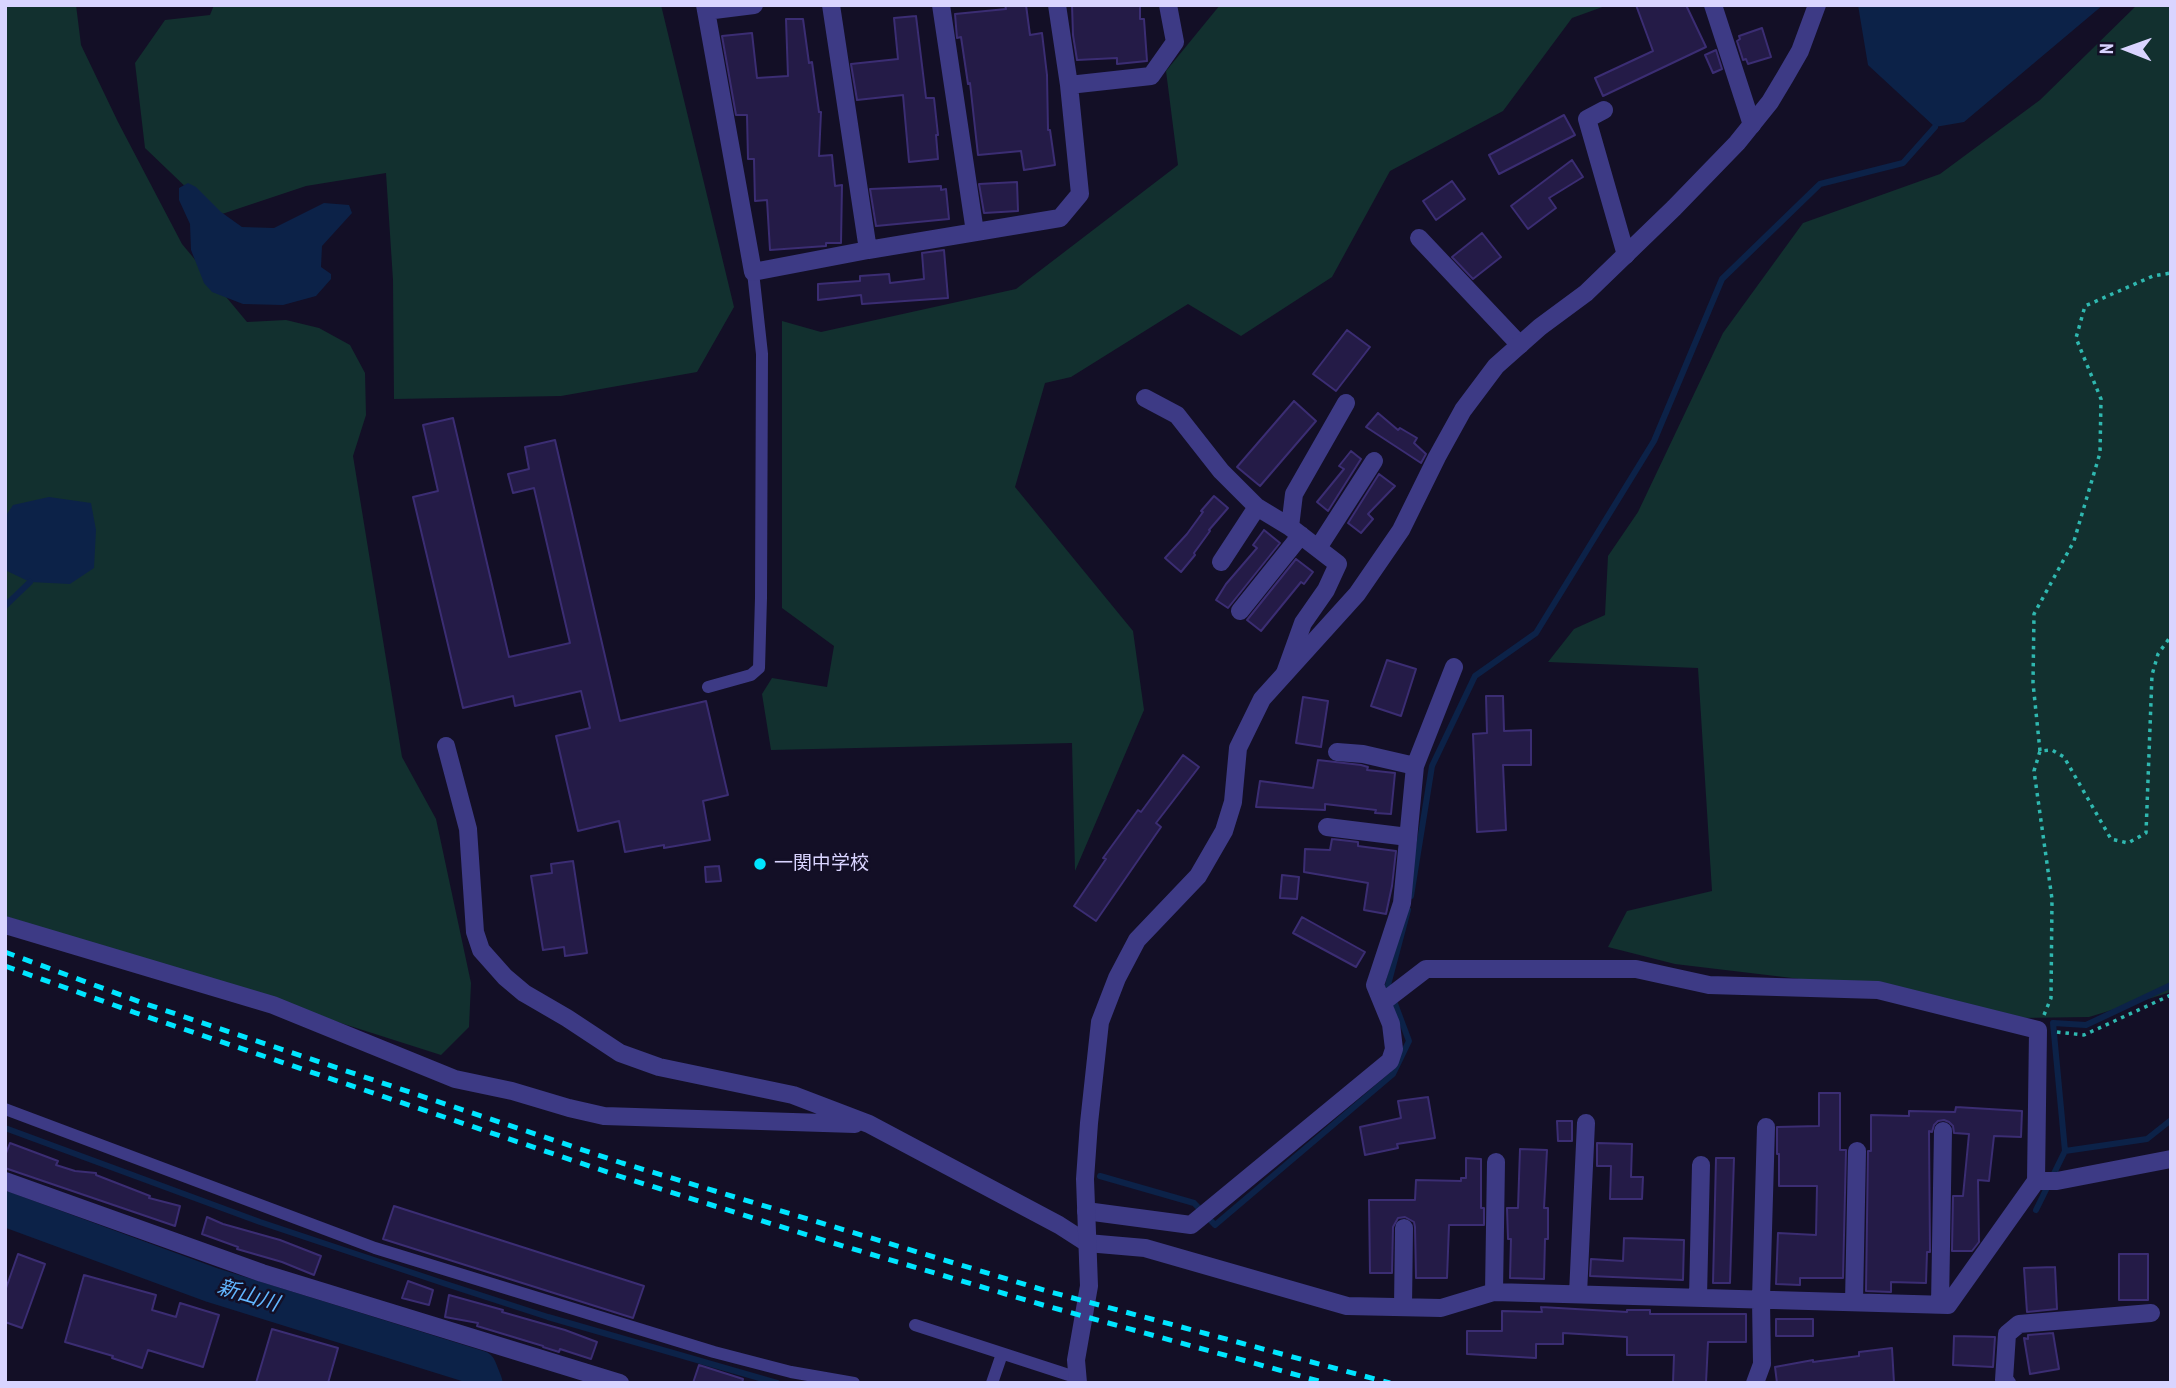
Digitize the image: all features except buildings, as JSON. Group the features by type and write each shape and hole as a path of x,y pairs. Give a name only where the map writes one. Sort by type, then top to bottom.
{"street":[{"path":"754,5 705,8 753,272 1060,218 1080,194 1069,85 1057,5"},
{"path":"831,5 868,250"},
{"path":"942,5 975,233"},
{"path":"1069,85 1151,76 1175,42 1168,5"},
{"path":"1713,5 1752,125"},
{"path":"1078,1380 1076,1360 1090,1286 1085,1178 1100,1022 1116,978 1137,940 1198,876 1224,831 1233,802 1238,748 1262,699 1356,594 1401,530 1463,410 1496,366 1540,327 1586,293 1698,184 1752,125 1800,51 1817,5"},
{"path":"1604,110 1587,119 1626,255"},
{"path":"1419,238 1520,345"},
{"path":"1145,398 1177,415 1221,471 1257,507 1295,531 1338,564 1303,623 1285,673"},
{"path":"1240,611 1295,531 1294,494 1346,403"},
{"path":"1318,548 1374,461"},
{"path":"1221,562 1257,507"},
{"path":"1086,1211 1191,1225 1390,1061 1394,1049 1391,1024 1375,985 1402,903 1415,766 1454,667"},
{"path":"446,746 468,829 475,932 481,950 505,977 524,993 620,1053 659,1068 793,1095 869,1124 1059,1225 1087,1243 1145,1248 1347,1307 1441,1308 1494,1292 1948,1305 2036,1181 2038,1030 1878,990 1709,985 1636,970 1426,969 1383,1002"},
{"path":"1337,752 1363,754 1415,766"},
{"path":"1327,827 1408,837"},
{"path":"5,925 273,1005 455,1079 512,1091 569,1108 604,1116 869,1124"},
{"path":"1578,1294 1586,1123"},
{"path":"1755,1383 1762,1364 1766,1127"},
{"path":"1940,1304 1943,1131"},
{"path":"1854,1302 1857,1151"},
{"path":"2036,1181 2057,1181 2171,1159"},
{"path":"1494,1292 1496,1162"},
{"path":"1698,1297 1701,1165"},
{"path":"5,1181 262,1273 620,1383"},
{"path":"1403,1307 1404,1228"},
{"path":"2007,1383 2004,1380 2007,1334 2019,1324 2151,1313"}],"lane":[{"path":"708,687 751,675 759,668 762,354 753,272"},
{"path":"5,1109 375,1248 714,1352 791,1372 854,1383"},
{"path":"915,1325 1078,1380"},
{"path":"992,1383 1002,1354"}],"path":[{"path":"2171,273 2153,276 2085,306 2076,338 2101,398 2100,453 2074,541 2034,614 2033,683 2040,751 2034,771 2052,899 2051,998 2038,1030 2084,1035 2171,995"},
{"path":"2040,751 2052,750 2064,757 2111,839 2128,843 2146,833 2152,676 2158,654 2171,636"}],"green space":[{"path":"5,5 76,5 81,45 182,244 247,322 286,320 319,328 350,345 365,373 366,415 353,456 402,757 436,819 471,983 469,1027 441,1055 5,916"},
{"path":"214,5 661,5 734,307 697,372 561,396 394,399 393,280 386,173 306,186 216,216 145,148 135,63 165,20 210,15"},
{"path":"1220,5 1608,5 1572,18 1503,111 1390,171 1332,277 1241,336 1188,304 1071,377 1045,383 1015,487 1133,631 1144,710 1075,871 1072,743 771,750 762,694 772,678 827,687 834,646 782,608 782,321 821,332 1016,289 1178,165 1166,71"},
{"path":"2137,5 2171,5 2171,992 2089,1017 2017,1018 1901,991 1675,964 1608,947 1627,911 1712,891 1698,668 1548,662 1574,629 1605,615 1608,556 1638,512 1723,333 1803,223 1940,174 2040,100"}],"water":[{"path":"1858,5 2103,5 1964,122 1935,127 1868,65"},
{"path":"188,183 242,227 274,228 324,203 349,205 352,213 322,246 321,267 331,274 331,279 316,296 283,305 243,304 212,292 204,283 191,250 190,224 179,200 179,188"},
{"path":"49,497 91,503 96,530 94,568 70,584 30,582 5,570 5,517 13,505"}],"waterway":[{"path":"1411,896 1432,766 1475,676 1536,633 1654,441 1722,279 1820,184 1903,163 1935,127"},
{"path":"5,606 30,582"},
{"path":"1100,1176 1194,1203 1215,1225 1393,1074 1409,1041 1388,985 1408,910"},
{"path":"2065,1151 2053,1023 2086,1025 2171,985"},
{"path":"2036,1210 2065,1151 2147,1139 2171,1120"},
{"path":"5,1128 260,1222 446,1284 548,1317 777,1383"},
{"name":"新山川","path":"5,1209 212,1285 479,1368 485,1383"}],"railway":[{"path":"5,952 140,1002 622,1163 1047,1291 1390,1383"},
{"path":"5,966 619,1176 1043,1305 1326,1383"}],"place":[{"name":"一関中学校","path":"760,864"}]}
